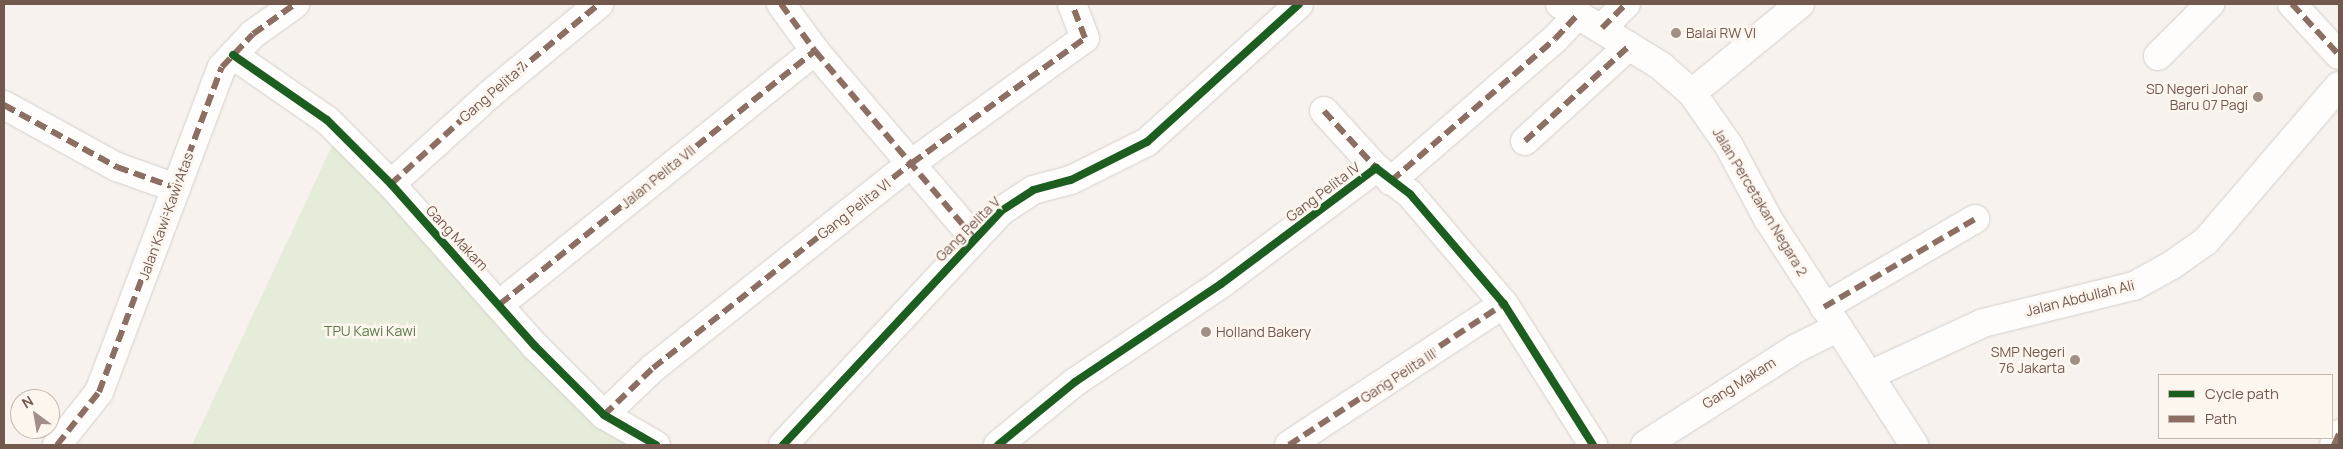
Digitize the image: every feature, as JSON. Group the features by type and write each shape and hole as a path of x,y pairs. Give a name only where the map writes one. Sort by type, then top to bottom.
{"street":[{"name":"Jalan Kawi-Kawi Atas","path":"57,445 99,392 222,67 233,55 295,4"},
{"name":"Gang Pelita 7","path":"391,184 489,94 599,4"},
{"path":"781,4 815,51 974,238"},
{"name":"Gang Pelita VI","path":"604,414 654,368 912,163 1085,38 1072,4"},
{"name":"Gang Pelita V","path":"783,445 1000,211 1033,190 1071,180 1147,142 1299,4"},
{"path":"1602,28 1626,4"},
{"path":"1692,93 1800,4"},
{"path":"2158,56 2210,4"},
{"path":"2292,4 2339,55"},
{"name":"Jalan Percetakan Negara 2","path":"1569,9 1629,46 1692,93 1729,146 1768,219 1830,317 1870,374 1914,445"},
{"name":"Gang Pelita IV","path":"998,445 1075,382 1384,174 1555,38 1569,9"},
{"path":"1525,141 1629,46"},
{"name":"Jalan Pelita VII","path":"500,304 815,51"},
{"name":"Gang Makam","path":"233,55 327,120 391,184 500,304 535,346 604,414 656,445"},
{"name":"Jalan Abdullah Ali","path":"1870,374 1983,323 2134,286 2172,265 2206,241 2339,86"},
{"path":"4,105 117,167 176,188"},
{"path":"1324,111 1384,174 1410,194 1504,304 1594,445"},
{"name":"Gang Makam","path":"1645,445 1795,349 1830,317 1975,219"},
{"name":"Gang Pelita III","path":"1289,445 1504,304"},
{"path":"2334,445 2339,434"}],"green space":[{"name":"TPU Kawi Kawi","path":"339,131 500,304 656,445 192,445"}],"marked path":[{"path":"57,445 99,392 222,67 253,34 295,4"},
{"path":"391,184 489,95 599,4"},
{"path":"781,4 815,51 974,238"},
{"path":"604,415 653,368 912,163 1085,38 1072,4"},
{"path":"1602,28 1626,4"},
{"path":"2292,4 2339,55"},
{"path":"1391,181 1555,39 1578,14"},
{"path":"1525,141 1629,46"},
{"path":"500,304 815,51"},
{"path":"4,105 117,167 176,188"},
{"path":"1324,111 1376,168"},
{"path":"1824,307 1975,219"},
{"path":"1289,445 1504,304"},
{"path":"2334,445 2339,434"}],"cycle path":[{"path":"783,445 1001,211 1033,190 1071,180 1147,142 1299,4"},
{"path":"233,55 327,120 391,184 535,346 604,415 656,445"},
{"path":"998,445 1075,382 1221,284 1376,168 1410,194 1504,304 1593,445"}],"place":[{"name":"Balai RW VI","path":"1676,33"},
{"name":"SD Negeri Johar Baru 07 Pagi","path":"2258,97"},
{"name":"Holland Bakery","path":"1206,332"},
{"name":"SMP Negeri 76 Jakarta","path":"2075,360"}]}
